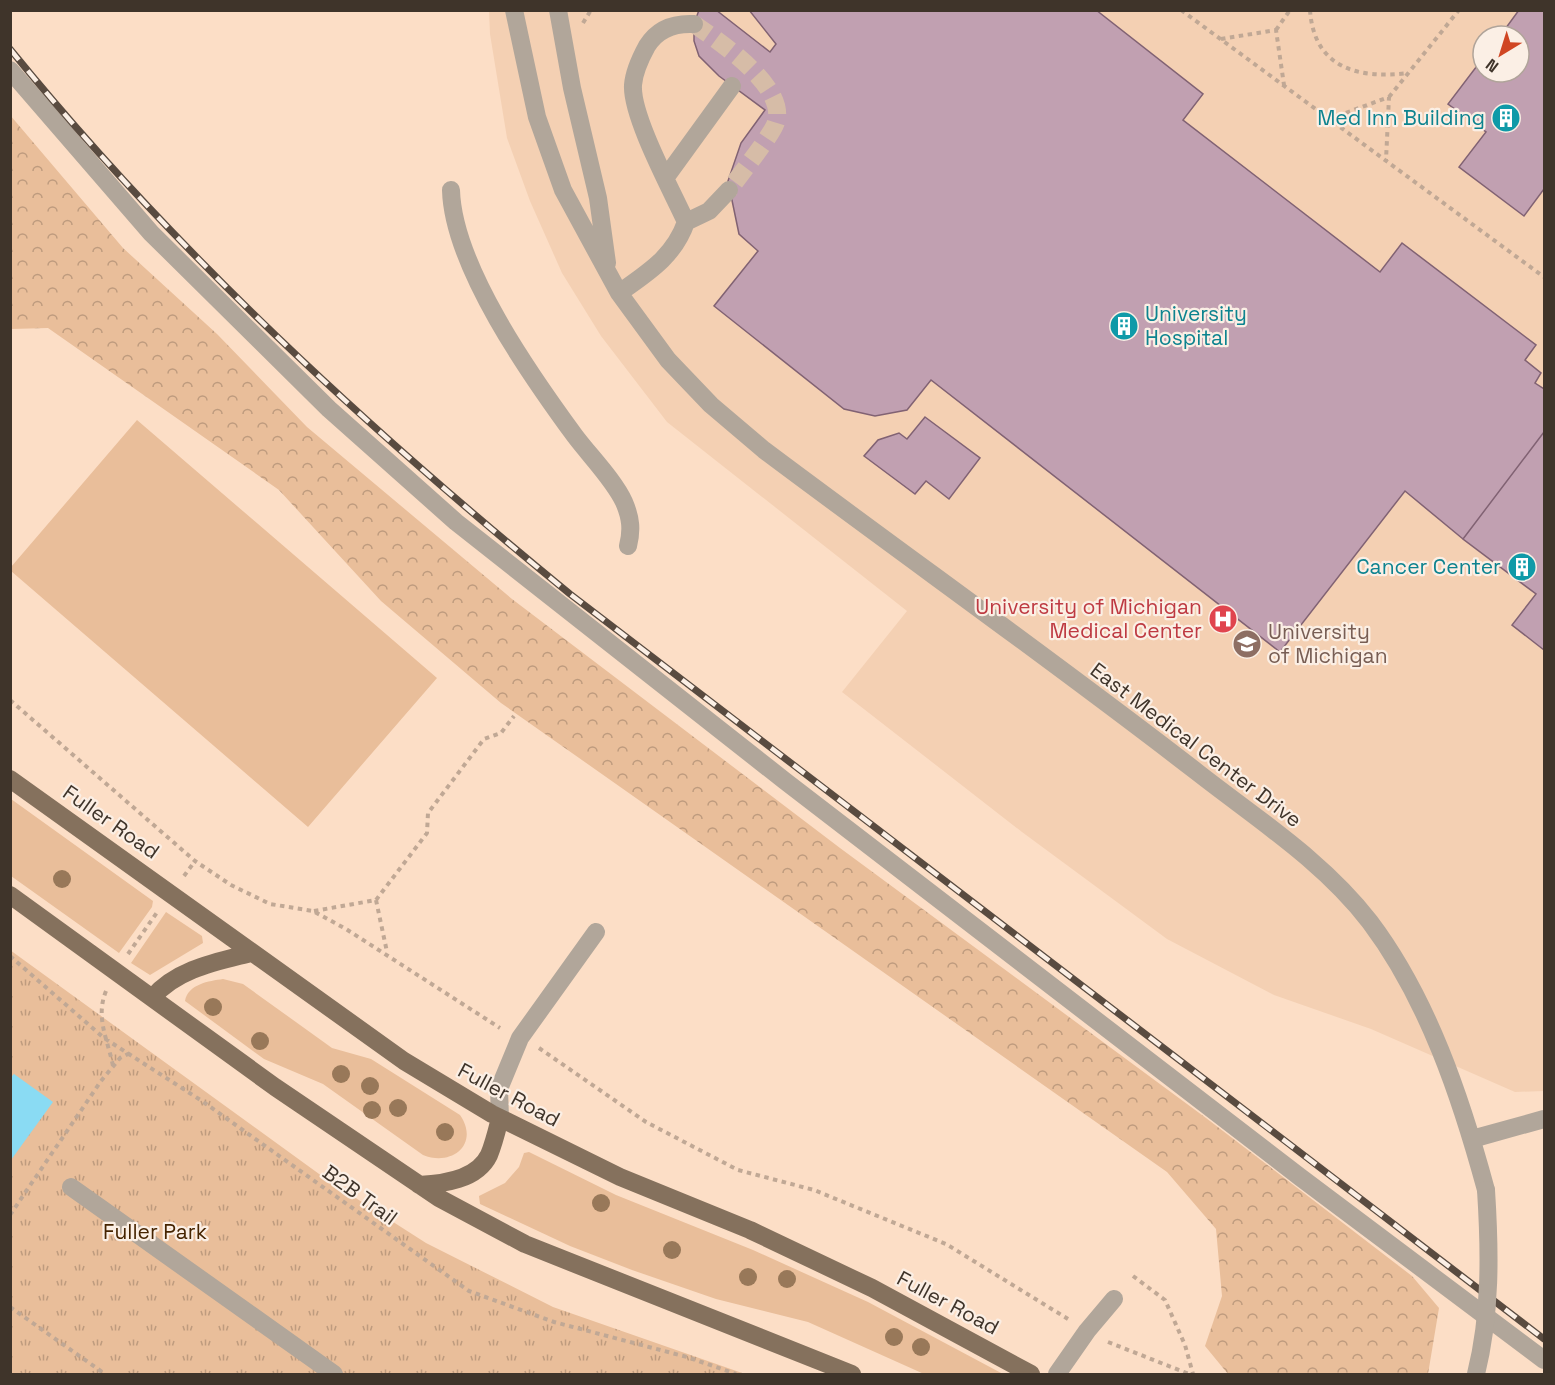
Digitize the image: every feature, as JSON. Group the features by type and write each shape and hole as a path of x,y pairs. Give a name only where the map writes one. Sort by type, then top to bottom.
{"main road":[{"name":"Fuller Road","path":"10,779 404,1061 500,1118 620,1177 750,1230 872,1288 1031,1374"},
{"path":"10,895 275,1088 419,1185 525,1244 852,1374"},
{"path":"153,997 160,989 185,973 251,953"},
{"path":"419,1185 444,1184 470,1174 489,1157 500,1118"}],"street":[{"name":"East Medical Center Drive","path":"514,10 541,127 563,190 619,292 668,360 711,405 764,450 1263,822 1336,882 1370,922 1402,971 1446,1065 1472,1139 1486,1190 1490,1252 1486,1314 1476,1374"},
{"name":"East Medical Center Drive","path":"558,10 598,198 608,271"},
{"path":"619,292 668,256 681,238 686,222 640,119 633,86 640,59 651,40 676,23 694,24"},
{"path":"10,70 166,249 330,409 456,522 804,795 1291,1170 1545,1360"},
{"path":"666,177 732,86"},
{"path":"452,190 452,209 464,248 490,304 530,372 624,501 632,528 628,546"},
{"path":"686,222 709,211 729,190"},
{"path":"500,1118 499,1089 520,1038 596,932"},
{"path":"1472,1139 1545,1119"},
{"path":"71,1187 334,1374"},
{"path":"1057,1374 1087,1331 1114,1299"}],"path":[{"path":"1181,10 1545,277"},
{"path":"1284,86 1276,30 1290,10"},
{"path":"1310,10 1317,40 1323,51 1346,69 1365,75 1408,73"},
{"path":"1329,119 1389,97 1459,10"},
{"path":"1221,39 1276,30"},
{"path":"1386,161 1389,97"},
{"path":"10,700 195,861 231,885 270,904 314,911 376,900 427,834 428,813 484,739 501,733 513,716"},
{"path":"112,1066 104,1038 101,1018 102,1001 115,970 195,861"},
{"path":"376,900 387,952"},
{"path":"314,911 387,952 562,1063 604,1095 646,1122 738,1170 814,1190 946,1244 1087,1331 1119,1348 1191,1374"},
{"name":"B2B Trail","path":"10,956 104,1038 202,1101 469,1291 554,1322 687,1358 736,1374"},
{"path":"10,1215 112,1066 130,1053"},
{"path":"1133,1276 1165,1300 1185,1345 1191,1374"},
{"path":"10,1307 105,1374"}],"shaded area":[{"name":"University of Michigan","path":"489,11 1544,11 1544,1091 1515,1092 1371,1029 1274,995 1167,939 1022,832 842,692 907,611 667,422 601,336 562,273 530,201 507,138 490,34"}],"green space":[{"path":"10,115 123,248 217,334 307,427 512,599 840,848 1206,1118 1412,1276 1439,1308 1428,1374 1228,1374 1205,1346 1222,1296 1216,1229 1167,1172 501,703 381,601 279,490 48,328 11,329"},
{"path":"137,420 437,678 308,827 11,571 11,567"},
{"path":"11,799 153,901 152,907 119,953 11,876"},
{"path":"166,912 202,936 203,943 150,975 131,963"},
{"name":"Fuller Park","path":"10,950 326,1179 426,1243 553,1307 745,1374 11,1374"},
{"path":"223,979 243,984 332,1048 371,1059 460,1115 467,1135 465,1144 453,1155 444,1158 423,1155 323,1084 264,1059 185,1001 187,995 195,987"},
{"path":"529,1152 616,1195 753,1250 868,1302 1003,1374 924,1374 808,1322 716,1299 632,1270 570,1246 480,1204 479,1196 505,1183 519,1167 524,1153"}],"water":[{"path":"14,1074 53,1102 11,1160 10,1078"}],"building":[{"name":"University Hospital","path":"699,10 716,10 770,52 776,44 749,10 1096,10 1203,94 1183,120 1380,272 1402,243 1536,345 1525,360 1541,373 1535,383 1544,389 1544,432 1463,539 1405,491 1280,652 931,380 907,410 875,416 844,409 714,306 758,251 739,234 728,181 741,143 765,110 719,76 699,56 694,41 694,24"},
{"name":"Med Inn Building","path":"1519,10 1544,10 1544,189 1524,216 1459,167 1486,132 1448,104 1471,74 1471,84 1531,84 1531,24 1509,24"},
{"path":"925,417 980,458 949,499 926,481 915,494 864,456 878,440 899,433 907,439"},
{"name":"Cancer Center","path":"1544,432 1544,650 1512,625 1536,594 1463,539"}],"tunnel":[{"path":"694,24 748,66 771,94 777,108 773,128 729,190"}],"railway":[{"path":"10,49 73,124 206,267 348,403 495,532 570,594 1544,1339"}],"place":[{"name":"Med Inn Building","path":"1506,118"},
{"name":"University Hospital","path":"1124,326"},
{"name":"Cancer Center","path":"1522,567"},
{"name":"University of Michigan Medical Center","path":"1223,619"},
{"name":"University of Michigan","path":"1247,644"}]}
